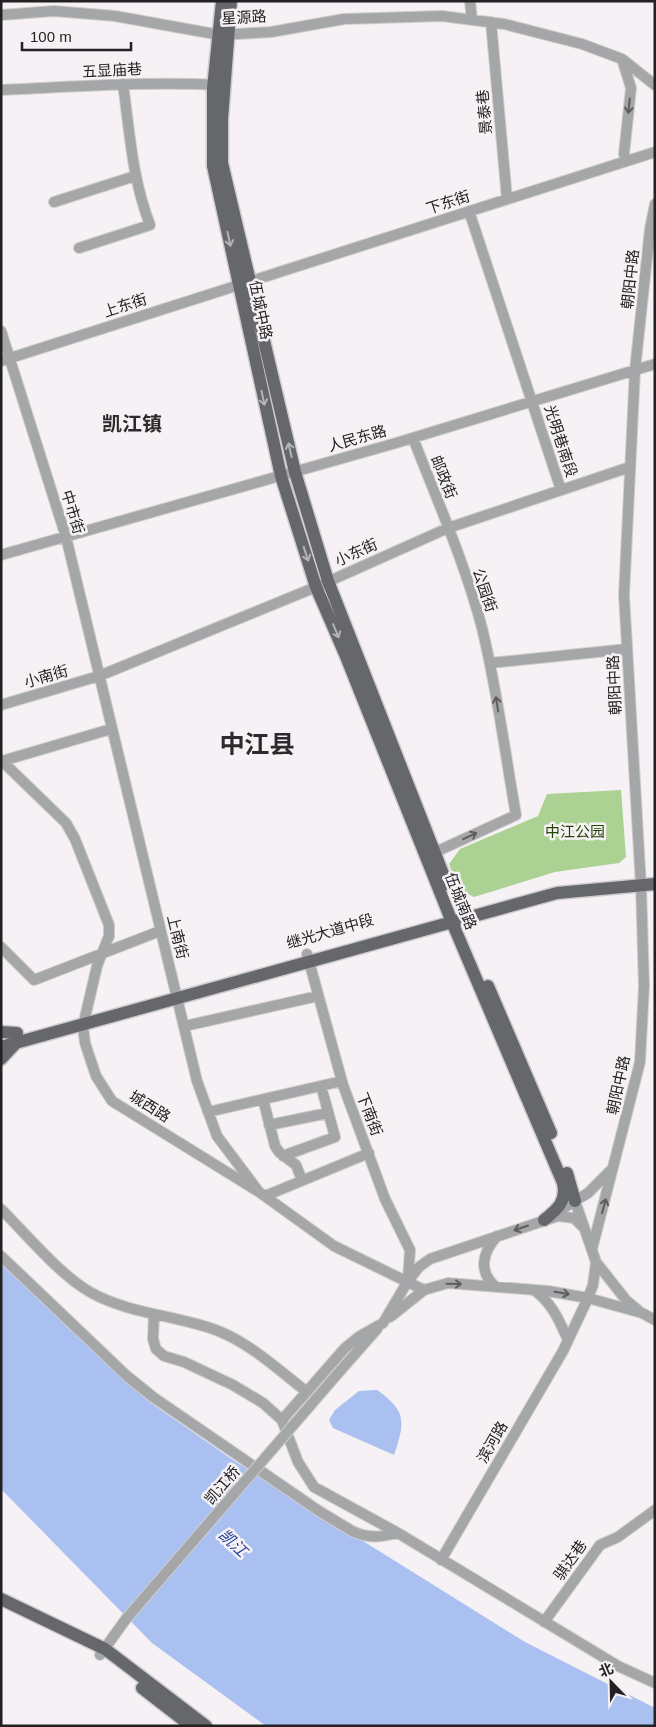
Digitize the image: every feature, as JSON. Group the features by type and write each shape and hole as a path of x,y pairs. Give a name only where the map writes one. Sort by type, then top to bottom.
{"main road":[{"path":"222,1 224,35"},
{"path":"224,35 231,1"},
{"name":"伍城中路","path":"224,35 213,166 295,472 322,584"},
{"name":"伍城中路","path":"244,282 281,476 322,584"},
{"name":"伍城南路","path":"322,584 563,1183 564,1198 559,1207 544,1220"},
{"name":"继光大道中段","path":"641,882 655,876"},
{"name":"继光大道中段","path":"18,1037 455,917 557,893 641,882 655,884"},
{"name":"伍城南路","path":"455,917 571,1180 575,1201"},
{"path":"1,1032 18,1037"},
{"path":"1,1038 18,1037"},
{"path":"1,1047 18,1037"},
{"path":"1,1059 18,1037"},
{"path":"1,1599 102,1652 206,1726"},
{"path":"1,1610 102,1652 191,1726"}],"street":[{"path":"470,1 472,20"},
{"name":"星源路","path":"1,15 54,11 115,16 224,35 271,32 344,19 442,16 491,22 582,44 622,58 655,85"},
{"name":"景泰巷","path":"491,22 507,199"},
{"path":"622,58 631,88 624,154 626,161"},
{"name":"五显庙巷","path":"1,90 177,82 219,85"},
{"path":"79,248 150,226 141,202 129,146 130,129 123,84"},
{"name":"下东街","path":"244,282 655,152"},
{"path":"54,202 135,176"},
{"name":"朝阳中路","path":"592,1249 616,1163 640,1062 644,986 641,882 624,595 635,370 650,229 655,204"},
{"name":"光明巷南段","path":"469,211 502,316 507,321 528,393 561,490"},
{"name":"上东街","path":"6,360 244,282"},
{"name":"中市街","path":"1,331 6,360 66,537 99,676"},
{"name":"人民东路","path":"1,555 413,438 655,364"},
{"name":"邮政街","path":"413,438 448,528"},
{"name":"小东街","path":"99,676 322,584 448,528 630,467"},
{"name":"公园街","path":"430,854 516,815 490,663 481,625 448,528"},
{"path":"490,663 627,649"},
{"name":"小南街","path":"1,705 99,676"},
{"name":"上南街","path":"99,676 197,1081 217,1136 262,1194"},
{"name":"城西路","path":"2,761 112,729"},
{"name":"城西路","path":"2,761 66,822 75,839 109,925 109,936 97,966 86,1018 85,1043 96,1076 112,1101 262,1194 334,1246 424,1290"},
{"path":"1,947 34,980 160,930"},
{"name":"下南街","path":"308,958 342,1081 385,1199 410,1250 408,1281"},
{"path":"185,1026 318,996"},
{"path":"208,1112 342,1081"},
{"path":"283,1156 335,1137 321,1086"},
{"path":"263,1100 276,1146 283,1156 296,1166 302,1180"},
{"path":"269,1125 328,1113"},
{"path":"262,1194 369,1153"},
{"path":"544,1220 604,1180 616,1163"},
{"path":"575,1201 596,1262 626,1300 642,1314"},
{"path":"1,1209 48,1258 89,1291 119,1305 213,1329 238,1340 307,1392"},
{"path":"383,1323 408,1281 419,1267 430,1259 544,1220 567,1216 574,1218 583,1227"},
{"path":"496,1287 487,1277 483,1265 487,1250 497,1236"},
{"path":"1,1256 127,1376 183,1419 352,1532 376,1538 398,1533"},
{"name":"滨河路","path":"441,1560 568,1340 593,1285 596,1262"},
{"path":"282,1420 345,1348 360,1336 383,1323 424,1290 442,1284 454,1283 534,1290 588,1298 642,1314 655,1320"},
{"path":"534,1290 546,1298 568,1340"},
{"path":"154,1314 153,1339 156,1349 164,1356 184,1362 233,1385 263,1403 282,1420 298,1462 314,1487 398,1533 618,1666 655,1684"},
{"name":"凯江桥","path":"102,1652 126,1619 383,1323"},
{"name":"骐达巷","path":"544,1622 600,1544 618,1537 633,1524 654,1511"}],"green space":[{"name":"中江公园","path":"621,790 626,857 619,863 555,872 474,897 459,890 449,864 460,849 538,816 547,794"}],"water":[{"name":"凯江","path":"1,1264 151,1403 230,1458 525,1642 655,1708 655,1726 266,1726 152,1643 1,1489"},
{"path":"377,1390 394,1404 401,1418 400,1434 394,1455 333,1428 329,1420 335,1410 359,1391"}],"district":[{"name":"凯江镇","path":"132,424"},
{"name":"中江县","path":"257,744"}]}
